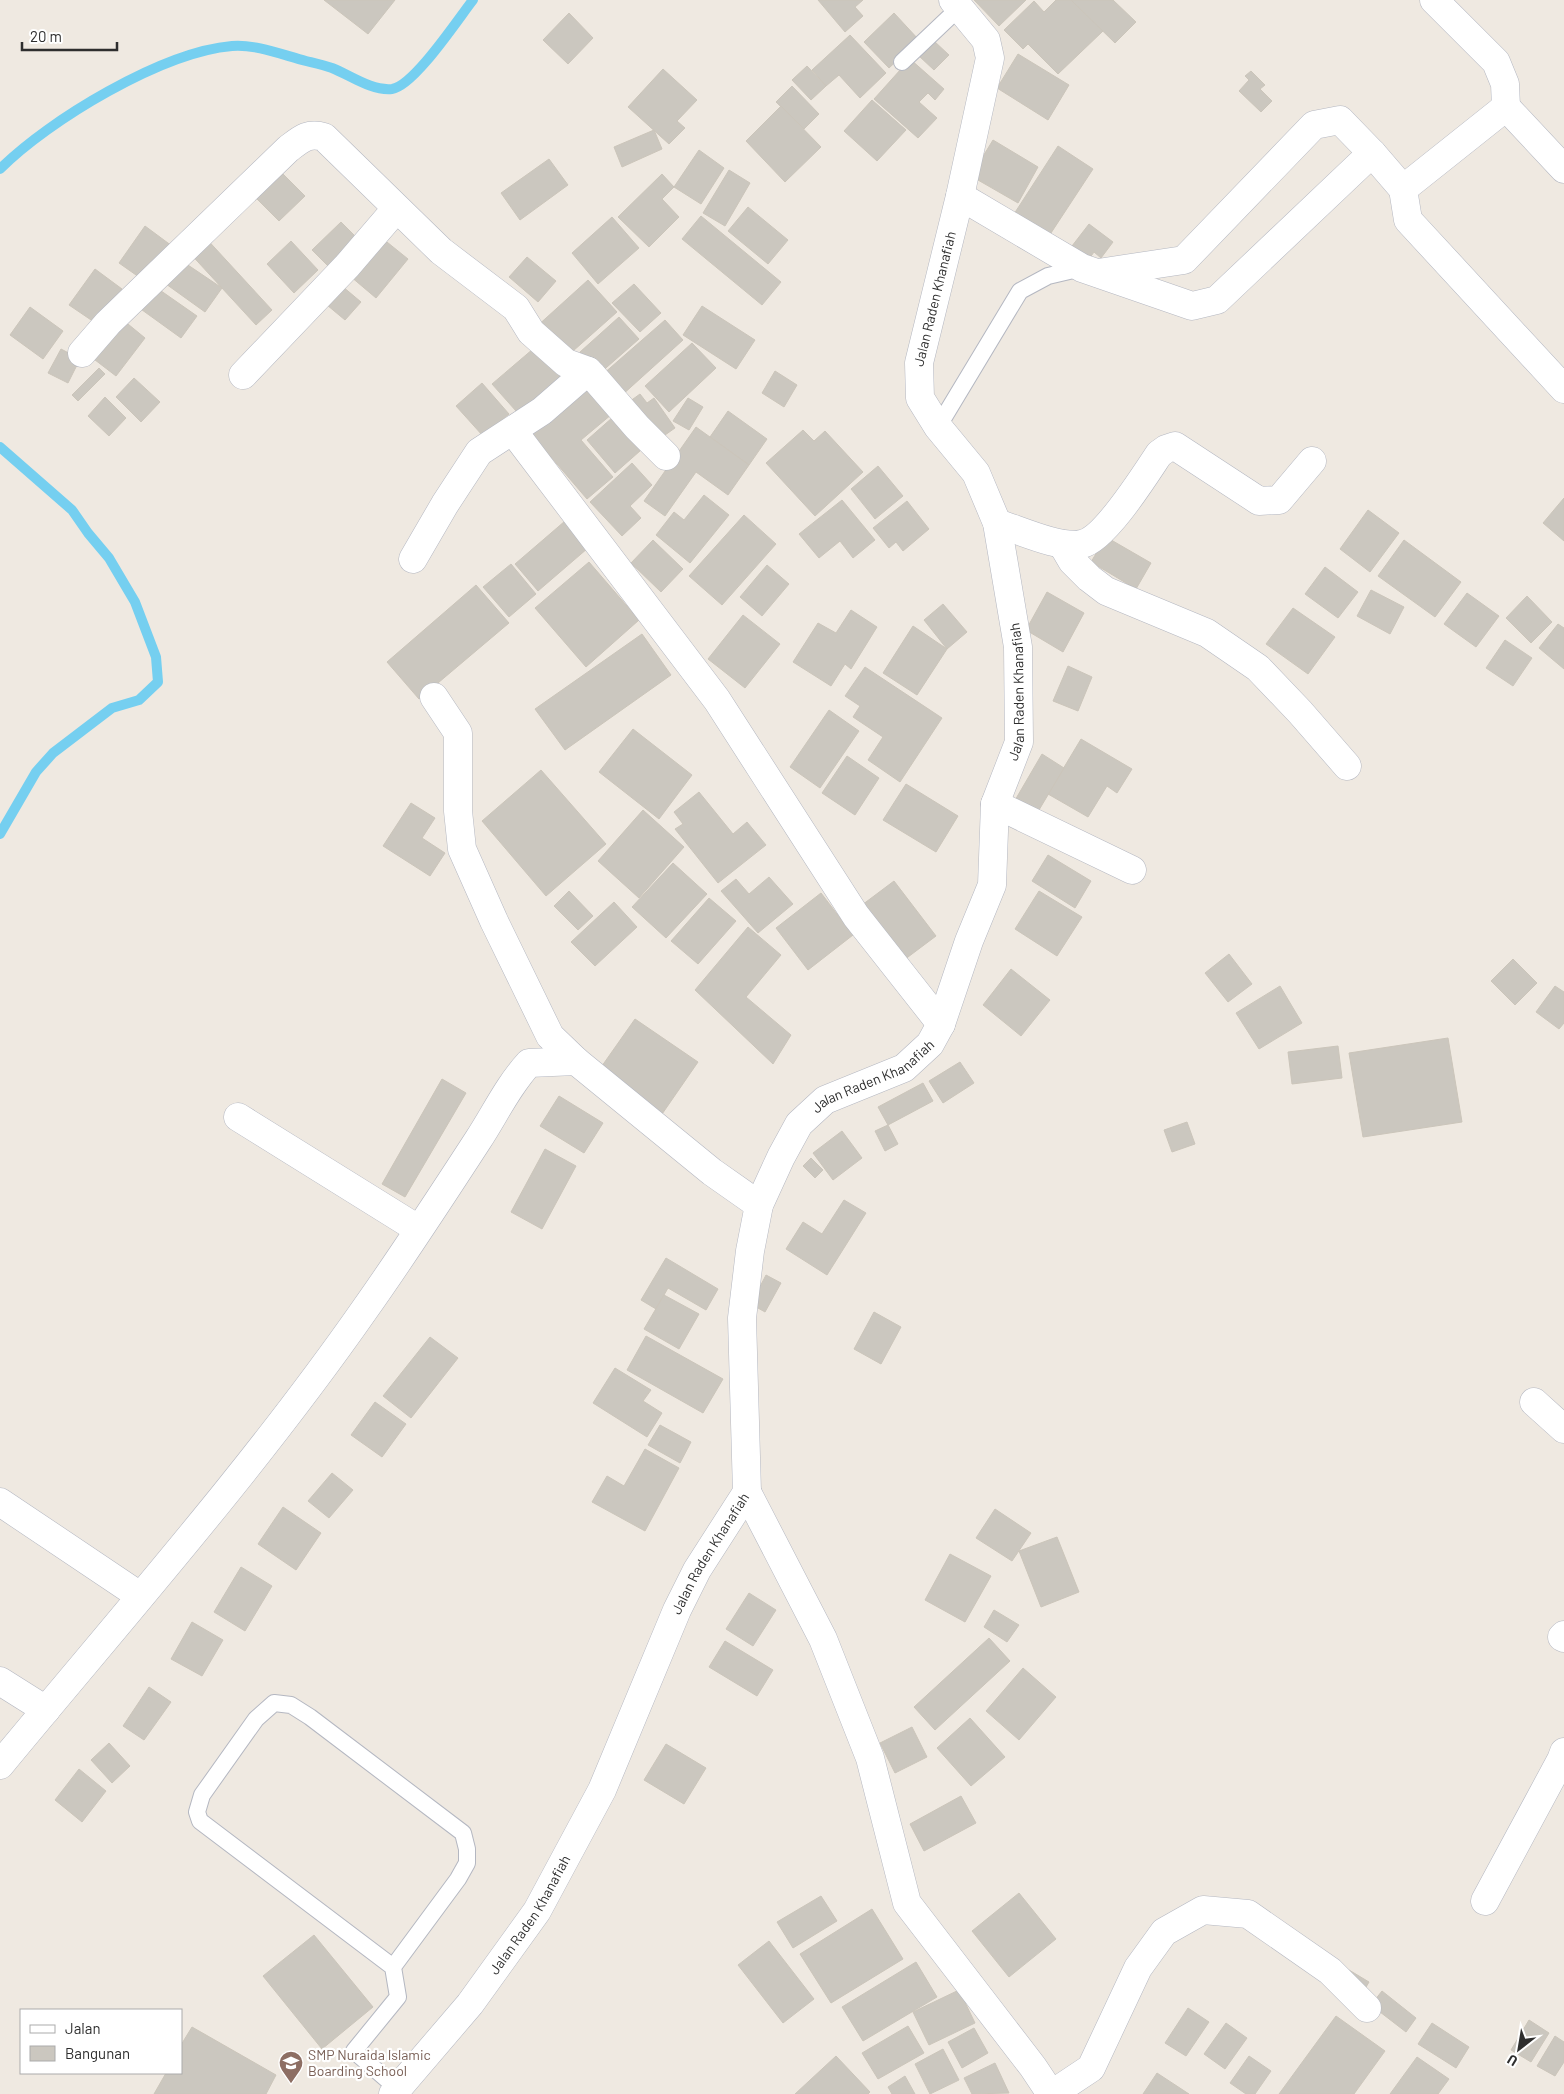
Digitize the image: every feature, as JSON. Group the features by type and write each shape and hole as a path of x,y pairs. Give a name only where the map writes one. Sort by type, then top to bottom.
{"street":[{"path":"1434,0 1496,62 1505,84 1506,107 1564,169"},
{"name":"Jalan Raden Khanafiah","path":"395,2091 470,2004 537,1912 602,1790 677,1610 697,1570 747,1492 742,1318 750,1251 760,1205 781,1157 799,1124 825,1100 904,1068 930,1044 941,1024 968,941 992,885 995,804 1019,742 1018,647 997,522 976,473 938,427 920,398 919,363 960,196 990,58 986,40 956,4"},
{"path":"1403,189 1506,107"},
{"path":"1090,270 1184,260 1314,125 1340,120 1403,189 1408,220 1564,390"},
{"path":"82,353 108,323 304,136 314,134 324,137 396,209 456,264 516,308 531,332 566,363 588,371 637,427 666,456"},
{"path":"960,196 1090,270 1192,306 1217,300 1372,153"},
{"path":"243,375 347,266 396,209"},
{"path":"413,558 479,452 542,411 588,371"},
{"path":"512,430 717,700 856,916 941,1024"},
{"path":"997,522 1062,544 1083,544 1103,532 1159,454 1175,446 1259,501 1279,500 1312,460"},
{"path":"1062,544 1072,561 1106,591 1207,633 1258,668 1300,712 1347,766"},
{"path":"434,697 458,733 458,811 462,849 494,921 550,1036 576,1061 712,1172 760,1205"},
{"path":"995,804 1132,870"},
{"path":"0,1765 140,1596 288,1412 364,1310 479,1138 516,1077 529,1063 576,1061"},
{"path":"238,1117 418,1229"},
{"path":"1534,1402 1564,1429"},
{"path":"747,1492 824,1639 870,1758 907,1903 1034,2068 1051,2094 1091,2068 1138,1968 1164,1932 1204,1910 1248,1914 1330,1971 1367,2008"},
{"path":"0,1502 140,1596"},
{"path":"0,1681 46,1710"},
{"path":"1485,1901 1563,1758"}],"lane":[{"path":"902,62 956,4"},
{"path":"938,427 1020,291 1048,276 1090,270"},
{"path":"393,1967 458,1879 467,1863 467,1848 463,1833 310,1717 292,1705 274,1703 256,1719 202,1794 197,1812 200,1821 393,1967 398,1997 354,2051 395,2091"}],"building":[{"path":"324,0 395,0 368,34"},
{"path":"818,0 863,0 855,7 863,16 845,32"},
{"path":"974,0 1026,0 999,26"},
{"path":"1056,0 1071,0 1103,31 1058,74 1028,44 1023,49 1004,30 1034,1 1044,12"},
{"path":"1071,0 1113,0 1136,22 1115,43"},
{"path":"569,13 593,38 568,64 543,40"},
{"path":"894,13 919,40 889,68 864,42"},
{"path":"850,35 886,73 860,98 839,75 826,86 812,70"},
{"path":"934,41 949,55 934,70 919,56"},
{"path":"1018,54 1069,85 1048,120 997,88"},
{"path":"910,59 944,89 935,100 928,93 919,102 937,118 918,138 874,99"},
{"path":"807,66 826,86 811,100 792,80"},
{"path":"663,69 697,100 677,121 685,128 669,144 628,107"},
{"path":"1251,71 1265,85 1260,89 1272,101 1261,112 1239,91 1249,80 1245,76"},
{"path":"792,86 819,114 804,129 776,102"},
{"path":"872,100 906,130 877,161 844,131"},
{"path":"781,106 821,147 785,182 746,141"},
{"path":"654,130 662,149 622,167 614,147"},
{"path":"993,140 1038,167 1018,203 971,176"},
{"path":"1058,146 1093,169 1049,236 1014,214"},
{"path":"699,150 724,168 701,204 674,187"},
{"path":"549,159 568,185 520,220 501,193"},
{"path":"729,170 750,183 725,226 703,213"},
{"path":"281,172 305,196 279,221 255,197"},
{"path":"662,174 674,187 662,199 679,217 649,247 618,217"},
{"path":"748,207 788,240 768,264 728,231"},
{"path":"701,216 781,282 762,305 682,239"},
{"path":"612,217 639,248 598,284 572,253"},
{"path":"341,222 363,244 335,273 312,250"},
{"path":"1089,224 1113,242 1101,258 1094,252 1089,259 1072,246"},
{"path":"145,226 172,246 146,282 119,263"},
{"path":"203,235 272,310 256,325 187,250"},
{"path":"382,238 408,259 376,298 350,276"},
{"path":"291,241 318,270 294,293 267,264"},
{"path":"527,257 556,281 538,302 509,277"},
{"path":"182,261 222,288 205,312 166,284"},
{"path":"95,269 122,289 97,324 69,305"},
{"path":"588,280 617,312 564,359 535,328"},
{"path":"336,281 361,302 345,320 321,300"},
{"path":"634,284 661,313 640,332 612,303"},
{"path":"154,286 197,316 181,338 138,307"},
{"path":"702,306 755,340 736,369 683,335"},
{"path":"30,307 63,331 43,359 10,335"},
{"path":"117,315 145,338 116,376 86,353"},
{"path":"619,317 639,339 599,374 580,352"},
{"path":"665,320 683,340 621,396 602,375"},
{"path":"540,343 571,380 524,420 492,384"},
{"path":"692,343 716,368 669,412 645,386"},
{"path":"61,349 80,359 68,383 48,373"},
{"path":"99,368 105,374 78,401 72,395"},
{"path":"775,371 797,385 784,407 762,393"},
{"path":"590,375 618,409 581,440 613,477 587,499 527,429"},
{"path":"134,378 160,402 141,422 116,397"},
{"path":"482,383 509,414 483,436 456,406"},
{"path":"640,394 647,403 654,398 675,428 655,442 622,407"},
{"path":"105,397 126,418 109,436 88,416"},
{"path":"688,398 703,407 689,430 673,421"},
{"path":"621,410 649,443 615,473 587,440"},
{"path":"728,411 767,439 749,465 710,437"},
{"path":"696,427 749,465 728,495 696,472 665,516 644,501"},
{"path":"803,430 814,441 825,431 863,472 815,516 766,463"},
{"path":"632,463 652,485 630,506 641,518 622,536 590,502"},
{"path":"878,466 903,496 875,519 851,489"},
{"path":"704,495 729,515 690,563 656,535 674,512 684,520"},
{"path":"1564,498 1564,541 1543,523"},
{"path":"842,500 875,540 853,558 840,541 819,558 799,534"},
{"path":"907,501 929,529 903,551 896,542 889,548 873,528"},
{"path":"1368,510 1399,533 1370,572 1340,549"},
{"path":"572,515 595,542 538,591 515,564"},
{"path":"744,515 776,544 722,605 689,576"},
{"path":"1106,537 1151,563 1136,589 1091,562"},
{"path":"653,540 683,569 661,592 631,563"},
{"path":"1404,540 1461,582 1435,617 1378,576"},
{"path":"589,562 639,620 586,667 535,608"},
{"path":"511,564 536,594 509,617 483,587"},
{"path":"767,565 789,584 762,616 740,597"},
{"path":"1325,567 1358,592 1338,618 1305,594"},
{"path":"476,585 509,623 419,699 387,662"},
{"path":"1371,590 1404,607 1390,634 1357,616"},
{"path":"1047,592 1084,613 1063,652 1026,630"},
{"path":"1467,593 1499,616 1476,647 1444,624"},
{"path":"1527,596 1552,622 1531,643 1506,618"},
{"path":"943,604 967,632 947,649 924,620"},
{"path":"1293,608 1335,637 1308,674 1266,644"},
{"path":"851,610 877,627 851,669 845,664 831,686 793,662 818,623 836,633"},
{"path":"743,615 780,644 745,688 708,659"},
{"path":"1558,624 1564,628 1564,669 1539,648"},
{"path":"913,626 947,649 917,695 883,673"},
{"path":"642,634 671,675 565,750 535,709"},
{"path":"1505,640 1532,658 1513,686 1486,668"},
{"path":"1068,666 1092,677 1078,711 1053,701"},
{"path":"865,667 942,718 900,782 868,760 883,737 853,717 860,706 845,696"},
{"path":"829,710 859,731 820,788 790,767"},
{"path":"633,729 692,775 659,819 599,772"},
{"path":"1081,739 1132,769 1117,793 1107,786 1088,817 1048,794"},
{"path":"1042,754 1064,768 1036,815 1014,802"},
{"path":"847,756 879,778 855,815 822,793"},
{"path":"541,770 606,844 546,896 482,821"},
{"path":"906,784 958,816 936,852 883,820"},
{"path":"699,792 733,834 747,822 766,845 718,883 675,829 683,824 674,812"},
{"path":"411,803 435,818 422,838 445,853 430,876 383,846"},
{"path":"643,810 684,847 639,898 598,861"},
{"path":"1048,855 1091,881 1075,908 1032,881"},
{"path":"673,863 707,894 666,938 632,907"},
{"path":"769,877 793,904 758,933 721,891 736,879 749,894"},
{"path":"894,881 936,936 900,963 858,908"},
{"path":"569,891 593,916 578,930 554,906"},
{"path":"1039,891 1082,917 1057,956 1015,929"},
{"path":"821,893 853,935 808,970 776,928"},
{"path":"709,898 736,921 698,964 671,941"},
{"path":"614,902 637,927 595,966 571,942"},
{"path":"748,927 781,955 746,997 791,1035 773,1064 695,990"},
{"path":"1229,954 1252,984 1228,1002 1205,973"},
{"path":"1513,959 1537,983 1515,1005 1491,981"},
{"path":"1011,969 1050,1000 1021,1036 983,1005"},
{"path":"1280,986 1302,1023 1259,1049 1236,1013"},
{"path":"1555,986 1564,992 1564,1023 1559,1029 1536,1012"},
{"path":"635,1019 698,1062 660,1117 597,1073"},
{"path":"1448,1038 1462,1122 1363,1137 1349,1053"},
{"path":"1338,1046 1342,1078 1292,1084 1288,1052"},
{"path":"960,1062 974,1083 943,1103 929,1081"},
{"path":"442,1079 466,1093 405,1197 382,1184"},
{"path":"923,1083 933,1101 888,1125 878,1107"},
{"path":"559,1096 603,1123 584,1153 540,1126"},
{"path":"1187,1122 1195,1144 1172,1152 1164,1130"},
{"path":"888,1125 898,1144 885,1151 875,1131"},
{"path":"842,1131 862,1158 833,1180 813,1153"},
{"path":"545,1149 576,1166 542,1229 511,1212"},
{"path":"811,1158 823,1170 815,1178 803,1166"},
{"path":"844,1200 866,1213 827,1275 786,1249 803,1222 822,1234"},
{"path":"666,1258 718,1289 706,1310 668,1288 656,1309 641,1300"},
{"path":"766,1275 781,1283 765,1312 751,1304"},
{"path":"664,1295 699,1314 679,1349 644,1329"},
{"path":"874,1312 901,1327 881,1364 854,1349"},
{"path":"646,1336 723,1379 703,1413 627,1370"},
{"path":"430,1337 458,1358 411,1418 383,1396"},
{"path":"615,1368 651,1390 643,1401 662,1413 647,1437 593,1403"},
{"path":"375,1402 406,1424 382,1457 351,1435"},
{"path":"660,1425 691,1442 680,1463 648,1445"},
{"path":"645,1449 679,1468 645,1531 592,1502 607,1476 624,1486"},
{"path":"332,1473 353,1490 329,1518 308,1501"},
{"path":"283,1507 321,1533 296,1570 258,1544"},
{"path":"995,1509 1031,1533 1012,1561 976,1538"},
{"path":"1057,1537 1079,1592 1041,1607 1019,1551"},
{"path":"950,1554 991,1576 965,1622 925,1600"},
{"path":"241,1567 272,1586 245,1631 214,1612"},
{"path":"749,1593 776,1610 753,1646 726,1629"},
{"path":"994,1610 1019,1625 1007,1642 984,1627"},
{"path":"192,1622 223,1640 202,1676 171,1659"},
{"path":"989,1638 1010,1661 935,1730 914,1707"},
{"path":"725,1641 773,1670 757,1696 709,1667"},
{"path":"1023,1668 1056,1697 1019,1740 986,1711"},
{"path":"149,1687 171,1702 144,1740 123,1726"},
{"path":"970,1718 1005,1757 971,1786 937,1748"},
{"path":"912,1727 927,1757 895,1773 880,1743"},
{"path":"109,1743 130,1766 112,1783 91,1760"},
{"path":"666,1744 706,1768 684,1804 644,1780"},
{"path":"79,1769 106,1791 82,1822 55,1800"},
{"path":"961,1796 976,1823 924,1851 910,1824"},
{"path":"1019,1893 1056,1939 1009,1977 972,1931"},
{"path":"821,1896 837,1921 793,1948 777,1922"},
{"path":"872,1909 903,1959 831,2003 800,1954"},
{"path":"314,1935 373,2007 322,2049 263,1976"},
{"path":"769,1941 814,1999 783,2023 738,1965"},
{"path":"916,1962 937,1997 863,2041 842,2007"},
{"path":"1349,1970 1369,1982 1362,1994 1341,1981"},
{"path":"959,1990 975,2023 929,2045 913,2012"},
{"path":"1382,1991 1416,2018 1406,2032 1371,2005"},
{"path":"1188,2008 1209,2022 1186,2056 1165,2043"},
{"path":"1336,2016 1385,2051 1354,2094 1279,2094"},
{"path":"1529,2020 1549,2033 1531,2062 1511,2050"},
{"path":"1226,2023 1247,2038 1225,2069 1204,2054"},
{"path":"1432,2023 1469,2047 1456,2068 1418,2044"},
{"path":"908,2026 924,2053 878,2079 862,2053"},
{"path":"192,2027 276,2075 266,2094 154,2094 165,2074 182,2074 182,2043"},
{"path":"974,2028 988,2053 962,2068 948,2042"},
{"path":"1555,2036 1564,2042 1564,2062 1555,2076 1537,2066"},
{"path":"943,2049 959,2080 930,2094 915,2064"},
{"path":"836,2056 870,2092 868,2094 795,2094"},
{"path":"1249,2056 1271,2071 1255,2094 1246,2094 1230,2083"},
{"path":"1417,2057 1449,2079 1438,2094 1390,2094"},
{"path":"995,2063 1009,2093 972,2094 964,2078"},
{"path":"1157,2073 1189,2094 1143,2094"},
{"path":"905,2076 915,2094 892,2094 888,2087"}],"waterway":[{"path":"0,169 47,130 108,91 173,61 204,51 232,46 260,48 332,68 376,88 392,89 401,85 423,65 473,0"},
{"path":"0,447 72,510 109,558 135,602 156,657 158,682 139,700 112,708 53,753 36,772 0,834"}],"place":[{"name":"SMP Nuraida Islamic Boarding School","path":"291,2084"}]}
